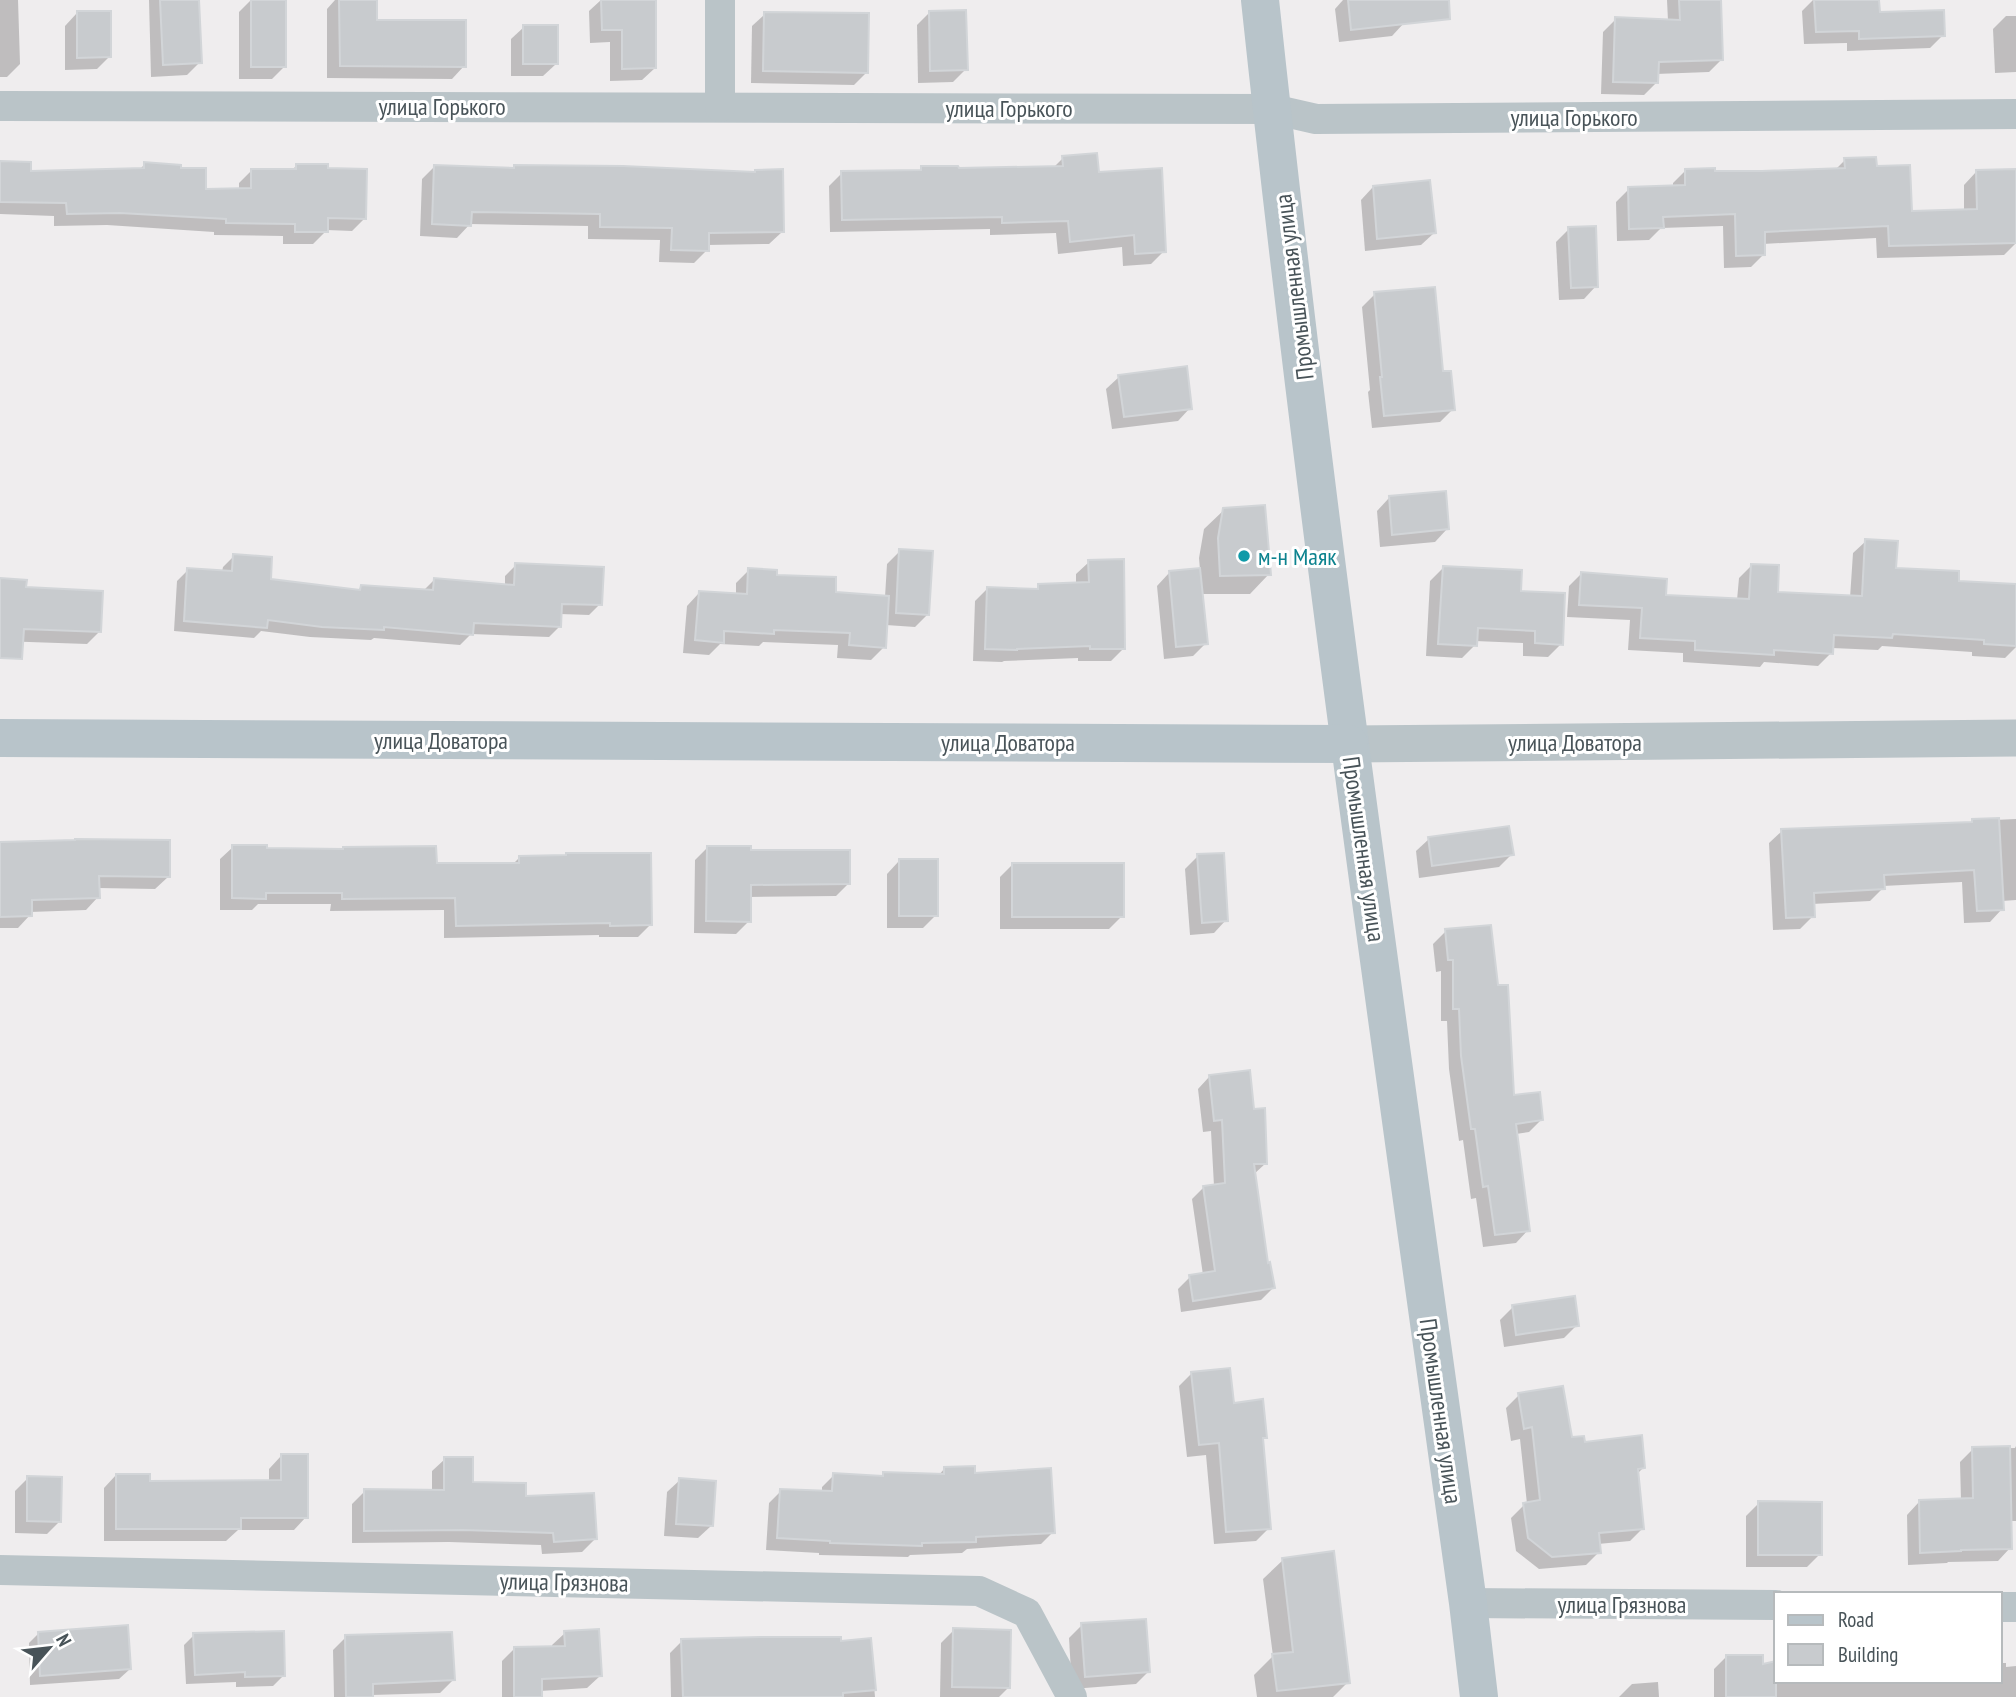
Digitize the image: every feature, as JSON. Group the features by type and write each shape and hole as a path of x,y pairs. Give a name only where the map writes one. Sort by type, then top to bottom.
{"main road":[{"name":"Промышленная улица","path":"1260,0 1349,744 1468,1603 1472,1696"},
{"name":"улица Доватора","path":"0,738 1349,744"}],"street":[{"path":"720,0 720,107"},
{"name":"улица Горького","path":"0,106 1272,109 1316,119 2016,114"},
{"name":"улица Доватора","path":"1349,744 2016,738"},
{"name":"улица Грязнова","path":"0,1570 979,1591 1027,1613 1072,1697"},
{"name":"улица Грязнова","path":"1468,1603 1774,1605"}],"building":[{"path":"160,0 199,0 202,63 163,65"},
{"path":"251,0 286,0 286,67 251,67"},
{"path":"339,0 377,0 377,20 466,20 466,67 340,66"},
{"path":"601,0 656,0 656,68 622,69 622,30 602,30"},
{"path":"1348,0 1449,0 1450,19 1351,30"},
{"path":"1679,0 1721,0 1723,60 1659,62 1658,83 1613,82 1615,17 1680,20"},
{"path":"1814,0 1879,0 1880,12 1944,10 1945,36 1859,39 1859,31 1816,32"},
{"path":"966,10 968,70 930,71 929,11"},
{"path":"77,11 111,11 111,57 77,58"},
{"path":"764,12 869,13 868,73 763,71"},
{"path":"523,25 558,25 558,64 523,64"},
{"path":"1097,153 1099,172 1162,168 1166,252 1135,254 1134,235 1070,242 1068,221 1002,223 1002,217 842,220 841,171 921,170 921,166 1063,166 1062,156"},
{"path":"1876,157 1877,166 1910,165 1912,211 1977,209 1976,170 2016,169 2016,243 1889,246 1888,226 1765,232 1765,255 1736,256 1735,214 1663,217 1664,228 1629,229 1628,187 1685,185 1685,169 1762,171 1845,168 1844,158"},
{"path":"0,161 31,162 31,171 144,168 144,162 181,165 181,168 206,168 206,189 251,188 251,169 296,169 296,164 328,164 328,168 367,169 366,219 328,218 328,232 295,232 295,224 226,223 226,219 120,213 67,214 66,203 0,202"},
{"path":"434,165 514,168 514,165 623,166 755,172 783,169 784,232 709,233 709,251 671,250 672,228 600,227 600,214 472,212 471,226 432,224"},
{"path":"1430,180 1436,233 1377,239 1373,186"},
{"path":"1596,226 1598,287 1571,288 1568,227"},
{"path":"1435,287 1443,371 1451,371 1455,410 1384,416 1374,292"},
{"path":"1187,366 1192,409 1124,417 1118,375"},
{"path":"1446,491 1449,529 1392,535 1389,496"},
{"name":"м-н Маяк","path":"1265,505 1271,575 1220,576 1218,538 1223,508"},
{"path":"1865,539 1898,541 1896,568 1959,571 1959,581 2016,584 2016,646 1984,644 1984,640 1893,634 1892,638 1834,635 1833,654 1774,650 1774,655 1695,650 1695,641 1640,638 1642,608 1579,605 1581,572 1667,579 1666,595 1749,599 1751,564 1779,565 1778,592 1862,596"},
{"path":"899,549 933,551 929,615 896,613"},
{"path":"233,554 272,557 271,579 360,590 361,585 433,590 434,578 514,585 515,563 604,567 602,605 562,604 561,627 474,623 473,635 384,627 384,630 322,627 268,620 267,628 184,621 187,568 232,571"},
{"path":"1124,559 1125,649 1090,649 1090,646 985,649 987,587 1038,589 1038,584 1089,582 1088,560"},
{"path":"1443,566 1522,570 1521,591 1565,593 1563,645 1535,643 1535,631 1478,628 1477,646 1438,644"},
{"path":"748,568 777,570 777,575 836,577 836,592 889,596 886,648 849,645 850,633 774,630 774,634 724,631 724,643 695,640 699,591 747,594"},
{"path":"1200,568 1208,644 1176,647 1169,571"},
{"path":"0,578 27,580 26,587 103,591 101,632 24,629 22,659 0,658"},
{"path":"1999,818 2004,910 1977,911 1974,870 1884,875 1885,889 1814,893 1815,917 1786,918 1781,829 1972,822 1972,819"},
{"path":"1509,826 1514,855 1432,866 1428,837"},
{"path":"75,839 170,840 170,877 99,876 100,898 32,900 32,916 0,917 0,842"},
{"path":"232,845 343,849 436,846 437,863 519,863 519,856 566,853 651,853 652,925 610,926 610,923 456,926 455,898 342,899 342,893 266,893 266,899 232,898"},
{"path":"707,846 751,846 751,850 850,850 850,884 751,885 751,922 706,921"},
{"path":"1224,853 1228,921 1202,923 1197,854"},
{"path":"899,859 938,859 938,916 899,916"},
{"path":"1012,863 1124,863 1124,917 1012,917"},
{"path":"1491,925 1498,985 1508,985 1514,1095 1540,1092 1543,1120 1516,1124 1530,1231 1495,1235 1488,1186 1483,1187 1475,1129 1471,1129 1461,1056 1459,1009 1453,1009 1453,960 1448,960 1445,929"},
{"path":"1250,1070 1254,1109 1265,1108 1267,1164 1254,1164 1268,1263 1270,1262 1275,1288 1193,1301 1189,1275 1215,1271 1203,1186 1225,1183 1222,1120 1214,1121 1209,1075"},
{"path":"1575,1296 1579,1326 1516,1335 1512,1305"},
{"path":"1230,1368 1234,1403 1263,1399 1267,1438 1263,1438 1271,1529 1226,1532 1219,1443 1199,1445 1191,1372"},
{"path":"1563,1386 1572,1437 1584,1436 1585,1442 1642,1435 1645,1468 1638,1469 1644,1529 1599,1533 1601,1553 1552,1557 1528,1538 1523,1503 1540,1500 1532,1427 1524,1429 1518,1393"},
{"path":"2010,1446 2012,1549 1920,1553 1919,1500 1973,1498 1972,1447"},
{"path":"281,1454 308,1454 308,1518 241,1518 241,1529 116,1529 116,1474 150,1474 150,1481 281,1480"},
{"path":"444,1457 473,1457 473,1482 526,1483 526,1496 594,1493 597,1539 554,1542 553,1533 364,1531 364,1489 444,1490"},
{"path":"975,1466 975,1473 1051,1468 1055,1533 976,1537 976,1542 922,1543 922,1546 777,1538 780,1489 832,1491 833,1473 883,1476 883,1472 944,1474 944,1467"},
{"path":"27,1476 62,1477 61,1522 27,1521"},
{"path":"679,1478 716,1481 713,1526 676,1524"},
{"path":"1758,1501 1822,1502 1822,1555 1758,1555"},
{"path":"1334,1551 1350,1683 1277,1691 1272,1654 1293,1652 1282,1558"},
{"path":"1146,1619 1150,1672 1085,1677 1081,1623"},
{"path":"128,1625 131,1669 40,1676 38,1632"},
{"path":"953,1628 1011,1630 1010,1688 952,1687"},
{"path":"599,1629 602,1676 542,1679 542,1697 514,1697 514,1647 565,1646 564,1631"},
{"path":"284,1631 285,1676 245,1677 245,1672 195,1675 193,1633"},
{"path":"452,1632 455,1680 373,1684 373,1697 346,1697 345,1635"},
{"path":"841,1637 841,1641 871,1638 876,1690 843,1693 843,1697 683,1697 681,1639"},
{"path":"1726,1655 1763,1655 1763,1664 1774,1661 1776,1697 1726,1697"}],"place":[{"name":"м-н Маяк","path":"1244,556"}]}
